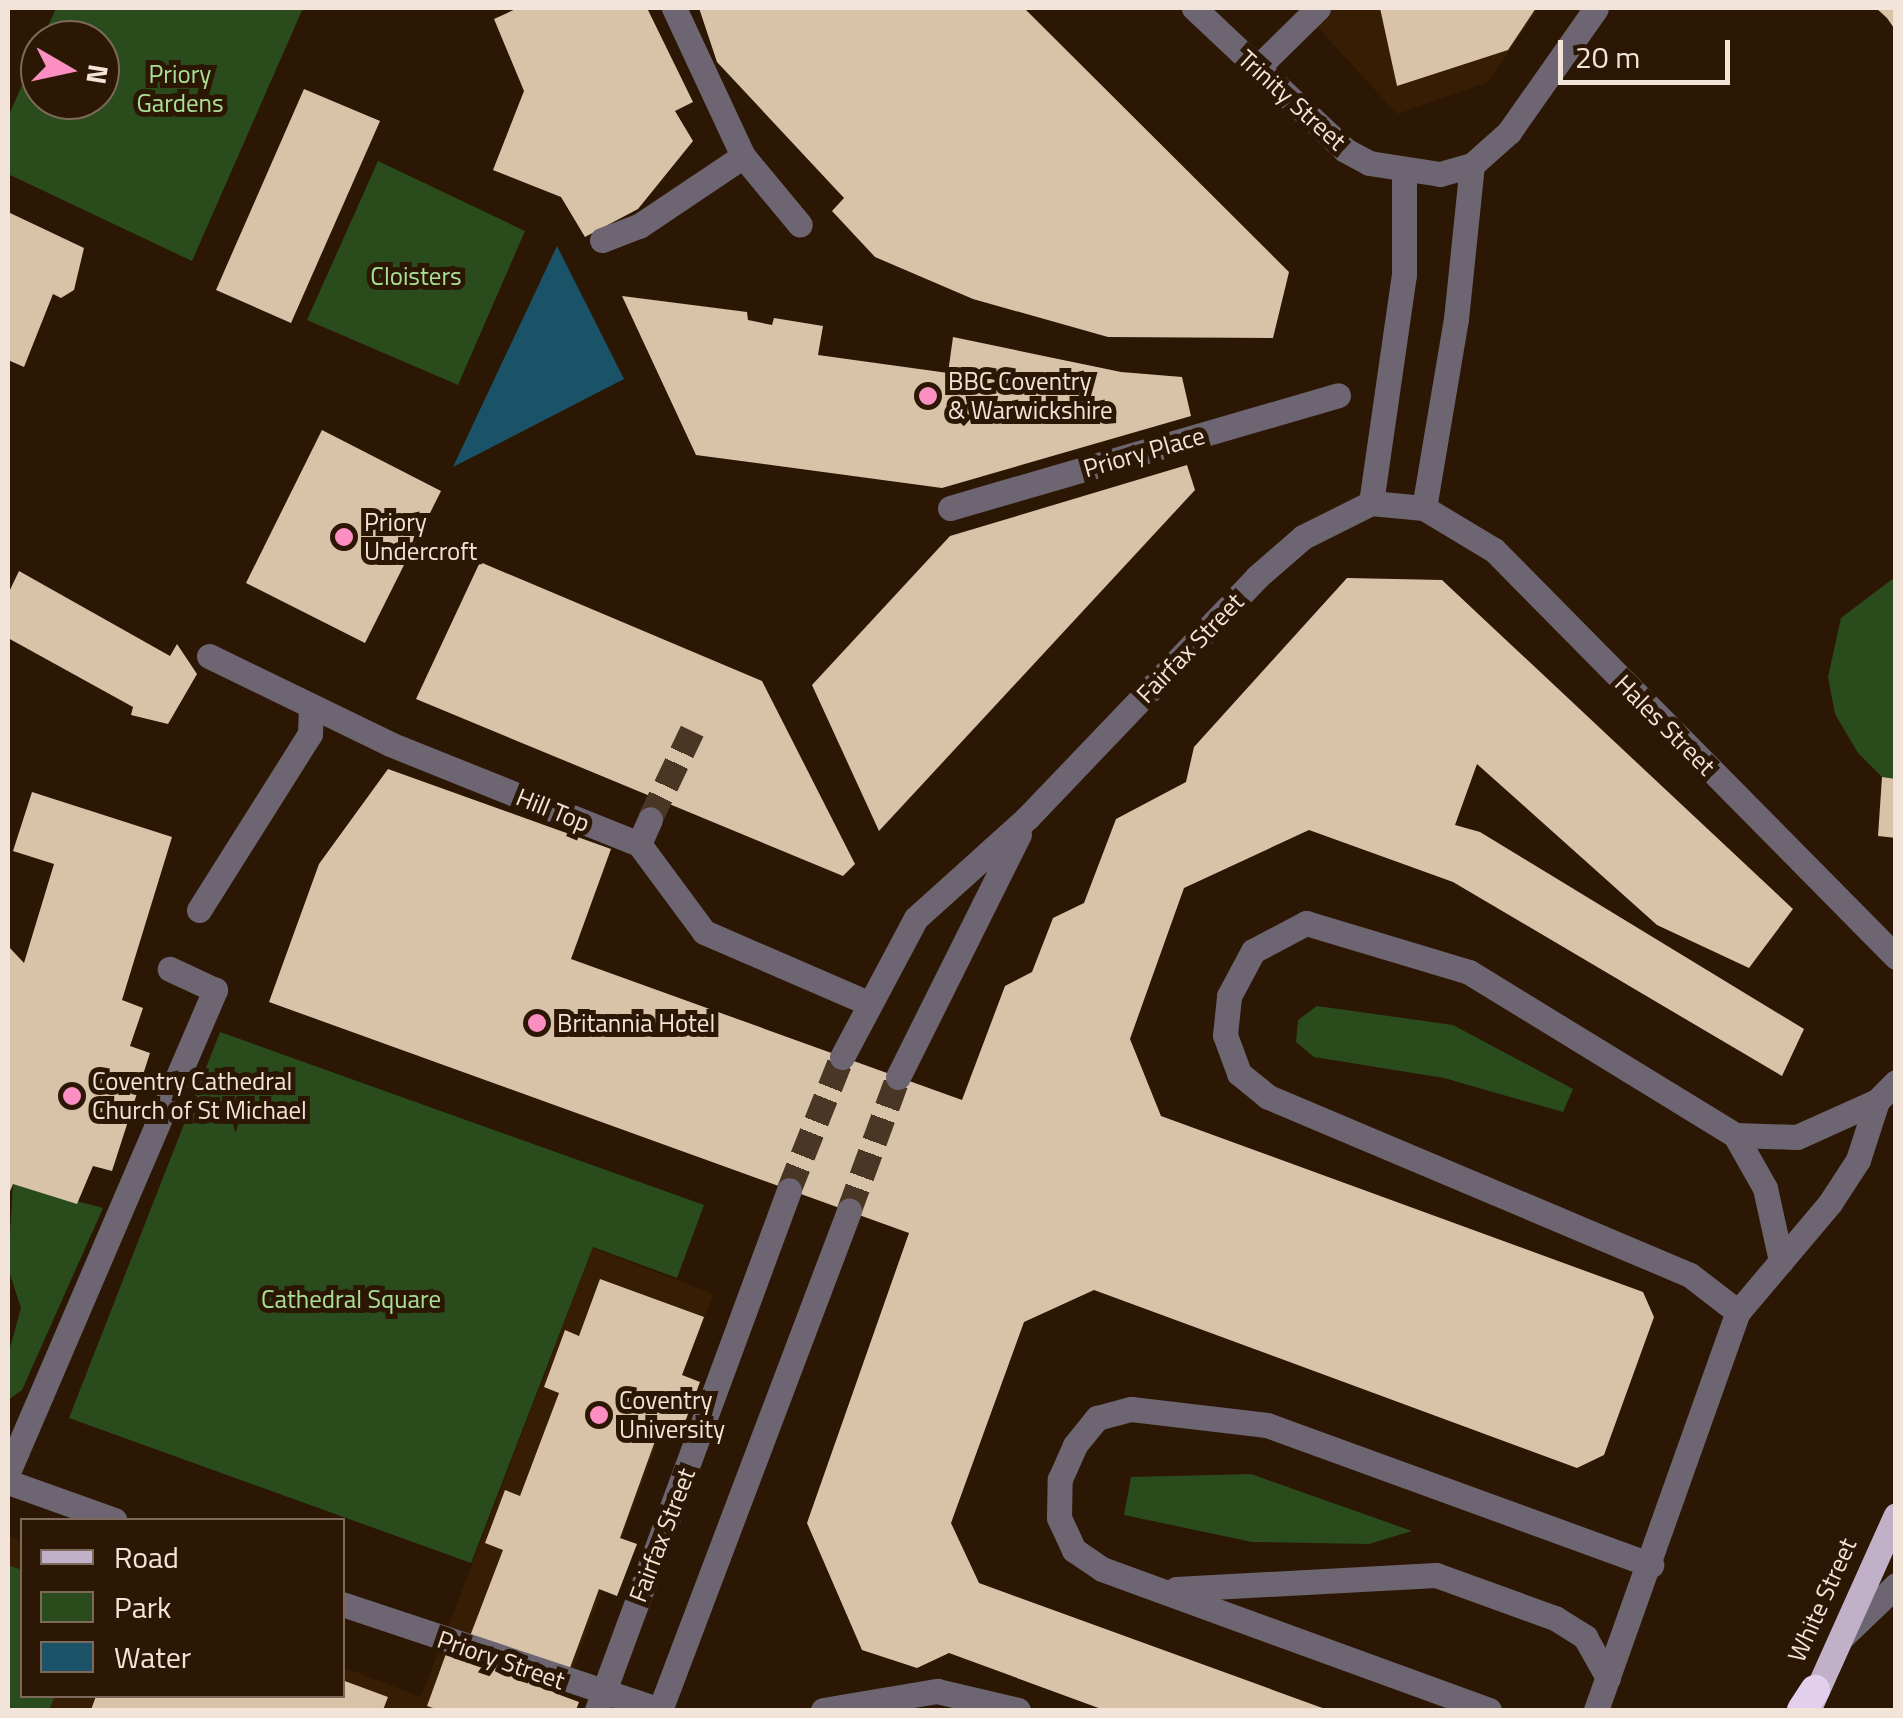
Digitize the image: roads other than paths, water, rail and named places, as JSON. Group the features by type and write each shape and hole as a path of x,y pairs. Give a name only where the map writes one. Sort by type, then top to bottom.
{"main road":[{"name":"White Street","path":"1809,1704 1831,1648 1896,1515"}],"street":[{"path":"674,8 743,156 800,224"},
{"name":"Trinity Street","path":"1194,8 1345,150 1404,171"},
{"path":"1256,70 1318,8"},
{"path":"1370,503 1404,275 1404,171 1440,174 1472,165 1508,132 1596,8"},
{"path":"602,240 639,226 743,156"},
{"path":"1424,508 1456,319 1472,165"},
{"name":"Priory Place","path":"950,508 1338,395"},
{"name":"Hales Street","path":"1370,503 1424,508 1494,550 1896,958"},
{"name":"Fairfax Street","path":"842,1057 866,1002 916,918 1028,817 1257,578 1303,537 1370,503"},
{"name":"Hill Top","path":"209,656 312,706 639,844"},
{"path":"199,910 310,734 312,706"},
{"name":"Fairfax Street","path":"898,1078 1028,817"},
{"path":"650,818 639,844 704,932 866,1002"},
{"path":"1738,1312 1690,1275 1267,1096 1239,1073 1230,1048 1229,996 1253,951 1273,935 1306,923 1333,927 1470,972 1735,1135 1765,1188 1781,1261"},
{"path":"8,1472 214,990 170,969"},
{"path":"1735,1135 1797,1137 1886,1092"},
{"path":"1596,1710 1651,1565 1738,1312 1815,1226 1858,1160 1886,1092"},
{"name":"Fairfax Street","path":"600,1703 789,1190"},
{"path":"660,1710 848,1212"},
{"path":"1489,1710 1102,1569 1074,1550 1059,1518 1060,1480 1075,1444 1098,1418 1131,1409 1267,1425 1651,1565"},
{"path":"8,1482 108,1518"},
{"path":"1162,1590 1436,1575 1555,1618 1585,1637 1608,1678"},
{"path":"1831,1648 1896,1585"},
{"name":"Priory Street","path":"345,1605 600,1703 660,1710"},
{"path":"823,1710 857,1700 937,1691 1018,1710"},
{"path":"857,1700 884,1710"}],"water":[{"path":"557,246 624,379 453,467"}],"tunnel":[{"path":"650,819 692,731"},
{"path":"789,1190 842,1057"},
{"path":"849,1211 898,1077"}],"place":[{"name":"BBC Coventry & Warwickshire","path":"928,396"},
{"name":"Priory Undercroft","path":"344,537"},
{"name":"Britannia Hotel","path":"537,1023"},
{"name":"Coventry Cathedral Church of St Michael","path":"72,1096"},
{"name":"Coventry University","path":"599,1415"}],"park label":[{"name":"Priory Gardens","path":"180,90"},
{"name":"Cloisters","path":"416,276"},
{"name":"Cathedral Square","path":"351,1299"}]}
